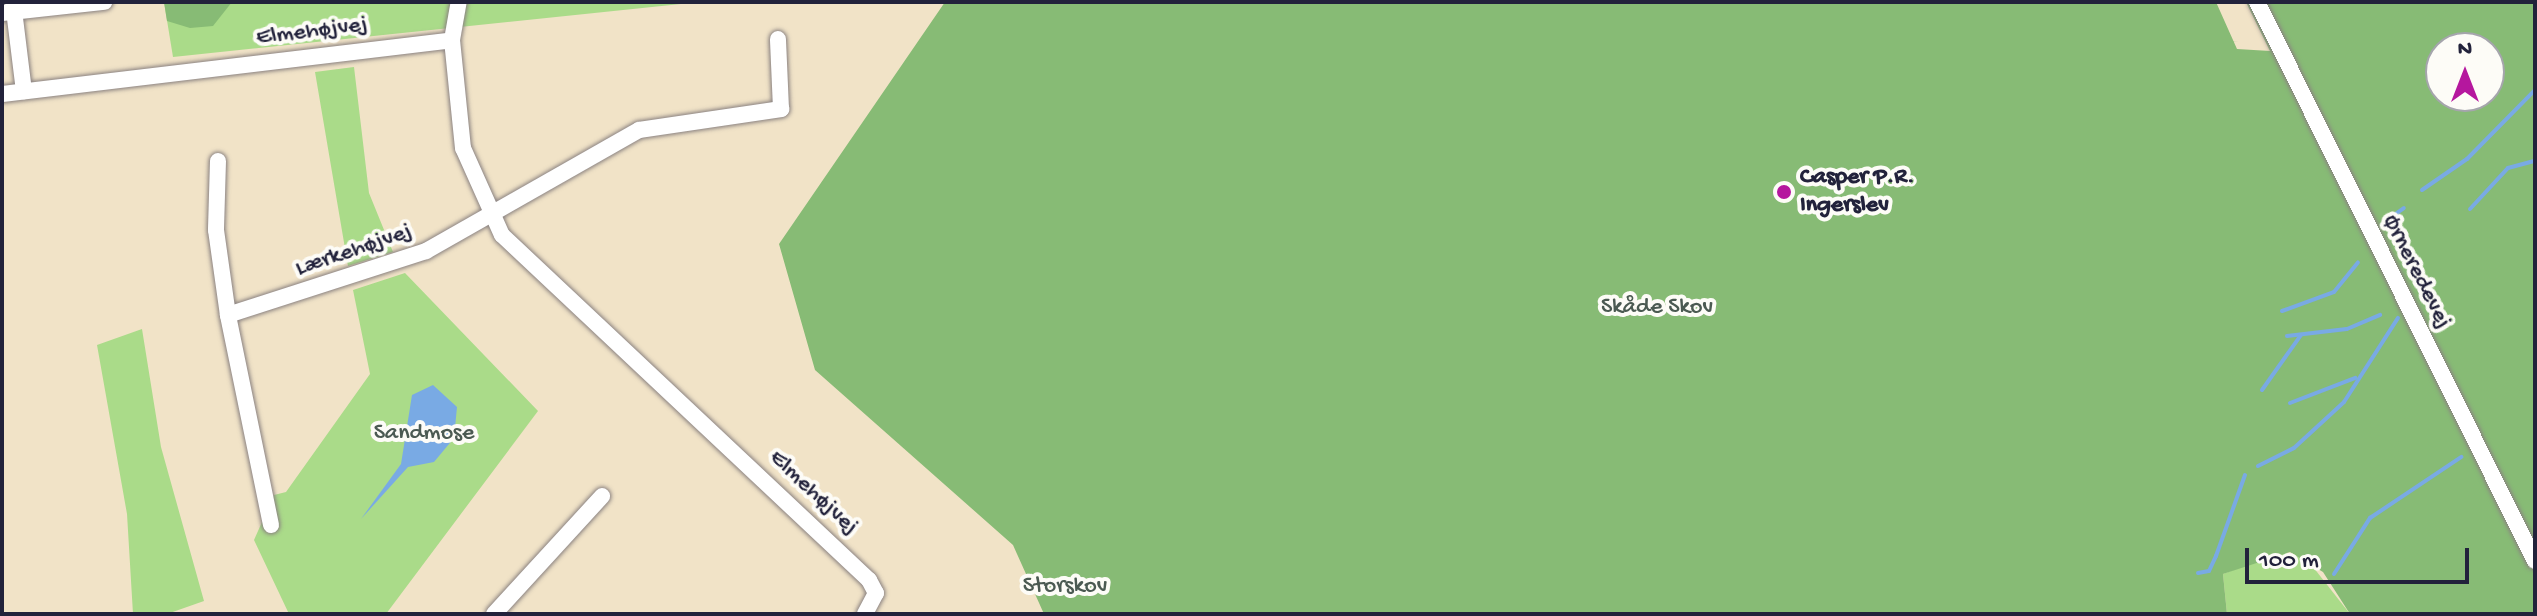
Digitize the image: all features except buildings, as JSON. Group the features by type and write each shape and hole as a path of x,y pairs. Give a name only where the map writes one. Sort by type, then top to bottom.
{"street":[{"path":"24,91 10,9 104,2"},
{"path":"452,40 459,2"},
{"name":"Ørneredevej","path":"2257,2 2535,561"},
{"path":"487,213 639,130 781,109 778,39"},
{"name":"Elmehøjvej","path":"2,94 452,40 463,148 487,213 538,271 869,580 876,593 865,614"},
{"path":"218,161 219,274 271,525"},
{"name":"Lærkehøjvej","path":"228,315 415,255 487,213"},
{"path":"494,614 602,496"}],"green space":[{"path":"164,2 700,2 173,57"},
{"path":"164,2 232,2 213,26 190,28 167,21"},
{"name":"Skåde Skov","path":"945,2 2216,2 2237,49 2270,51 2246,2 2535,2 2535,614 2350,614 2323,572 2290,552 2223,574 2227,614 1044,614 1013,545 815,370 779,244"},
{"path":"354,67 369,193 393,252 348,266 315,72"},
{"name":"Sandmose","path":"405,273 538,411 386,614 289,614 254,540 274,495 286,492 370,374 353,290"},
{"path":"142,329 161,447 204,601 167,614 133,614 127,514 97,345"},
{"path":"2280,552 2306,558 2350,614 2227,614 2223,574"}],"water":[{"path":"433,385 457,407 454,438 434,462 408,467 361,519 401,464 412,395"}],"waterway":[{"path":"2422,190 2467,159 2535,90"},
{"path":"2470,209 2508,168 2535,161"},
{"path":"2390,218 2404,208"},
{"path":"2282,311 2334,292 2358,262"},
{"path":"2287,336 2347,329 2380,315"},
{"path":"2258,466 2294,448 2344,402 2398,318"},
{"path":"2262,390 2301,335"},
{"path":"2290,403 2355,378"},
{"path":"2334,574 2370,518 2461,457"},
{"path":"2198,573 2209,571 2245,475"}],"place":[{"name":"Casper P.R. Ingerslev","path":"1784,192"}],"park label":[{"name":"Storskov","path":"1065,587"}]}
